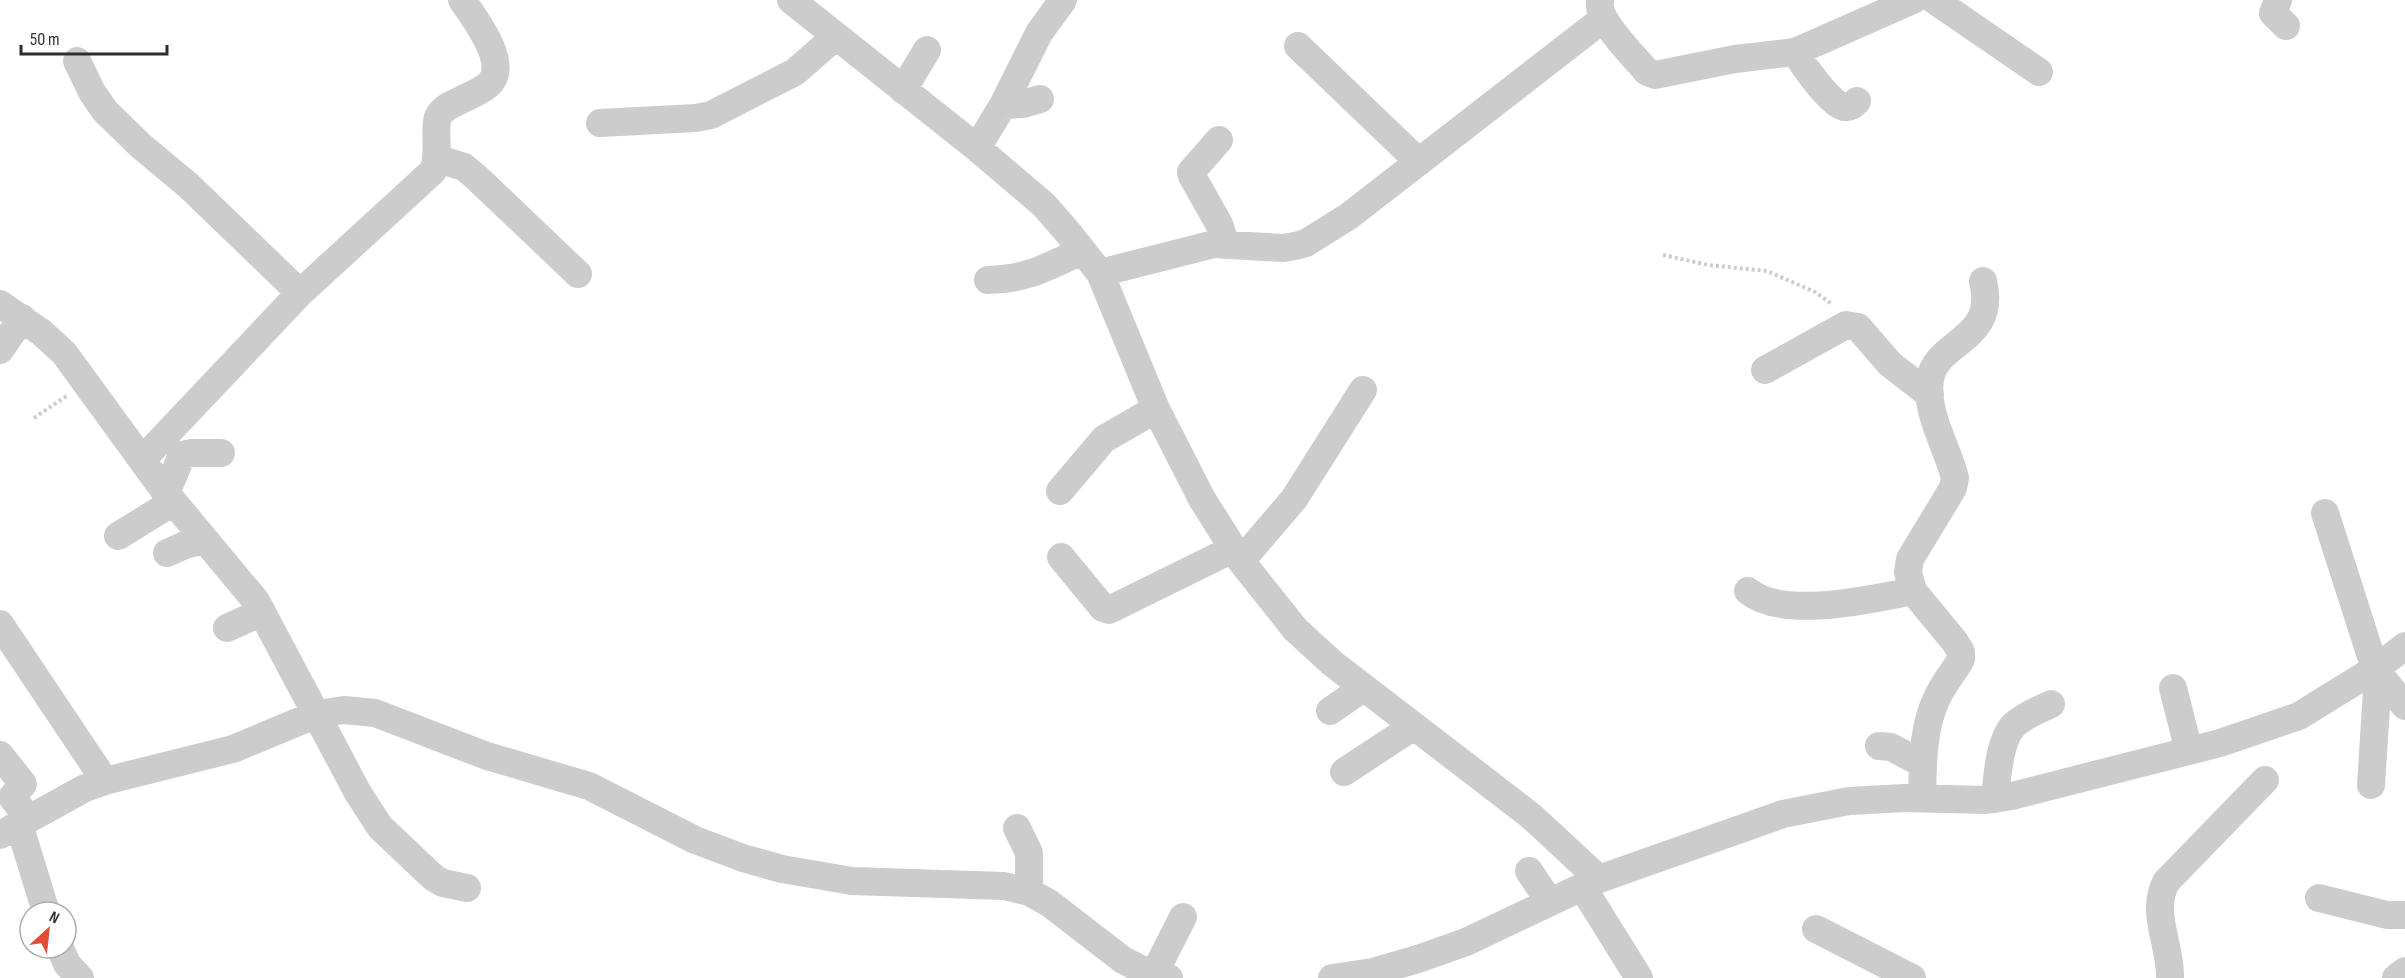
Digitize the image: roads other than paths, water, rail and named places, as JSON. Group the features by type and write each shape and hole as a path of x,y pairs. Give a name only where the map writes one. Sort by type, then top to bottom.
{"street":[{"path":"142,460 300,293 428,177 438,159 437,119 443,110 488,85 495,74 496,58 476,20 462,0"},
{"path":"791,0 977,148 1044,205 1100,273 1156,409 1202,499 1237,555 1295,629 1332,663 1531,816 1591,883 1639,978"},
{"path":"977,148 1003,105 1039,33 1063,0"},
{"path":"1100,273 1214,244 1283,248 1306,243 1338,223 1419,162 1601,10 1647,72 1655,75 1735,59 1795,52 1913,0"},
{"path":"1934,0 2039,72"},
{"path":"600,123 696,118 711,114 795,72 836,36"},
{"path":"1298,46 1419,162"},
{"path":"903,90 927,50"},
{"path":"1795,52 1805,70 1834,101 1843,107 1849,107 1857,101"},
{"path":"77,62 92,92 105,111 141,146 189,186 300,293"},
{"path":"1003,105 1023,104 1040,99"},
{"path":"1219,140 1191,172 1219,224 1225,243"},
{"path":"438,159 464,167 578,274"},
{"path":"988,280 1028,276 1082,251"},
{"path":"1922,798 1924,747 1932,711 1937,697 1961,659 1961,652 1955,642 1912,591 1908,572 1910,559 1953,488 1955,477 1932,413 1930,377 1933,369 1978,325 1986,293 1983,280"},
{"path":"0,350 11,311 64,353 170,497 256,601 358,794 380,827 434,878 443,883 467,888"},
{"path":"1765,370 1846,325 1852,325 1858,327 1890,364 1930,394"},
{"path":"1061,557 1102,608 1109,610 1237,555 1294,499 1363,390"},
{"path":"1060,491 1111,433 1156,409"},
{"path":"118,536 170,497 182,455 221,453"},
{"path":"2325,513 2377,672 2371,785"},
{"path":"167,553 185,544 205,540"},
{"path":"1748,591 1763,601 1823,606 1912,591"},
{"path":"227,628 262,612"},
{"path":"0,624 99,783"},
{"path":"1332,978 1373,972 1466,942 1591,883 1783,814 1849,801 1922,798 1995,799 2220,743 2299,716 2377,672 2405,646"},
{"path":"2377,672 2405,706"},
{"path":"1330,711 1363,687"},
{"path":"2173,688 2189,751"},
{"path":"28,692 51,714 69,737 99,783"},
{"path":"1995,799 2000,763 2010,730 2015,724 2051,704"},
{"path":"16,825 99,783 233,749 317,714 344,710 375,713 487,756 589,786 695,840 743,858 782,869 852,881 1004,886 1029,892 1049,903 1123,960 1162,976 1183,917"},
{"path":"1344,772 1414,726"},
{"path":"1879,746 1892,747 1923,764"},
{"path":"0,755 22,784 22,788 12,795 16,825 42,900"},
{"path":"2170,978 2166,940 2159,914 2160,893 2166,882 2265,780"},
{"path":"1017,828 1029,853 1029,892"},
{"path":"1529,871 1549,901"},
{"path":"2319,898 2387,915 2405,915"},
{"path":"1816,929 1912,978"},
{"path":"65,960 80,978"},
{"path":"2396,978 2405,971"}]}
